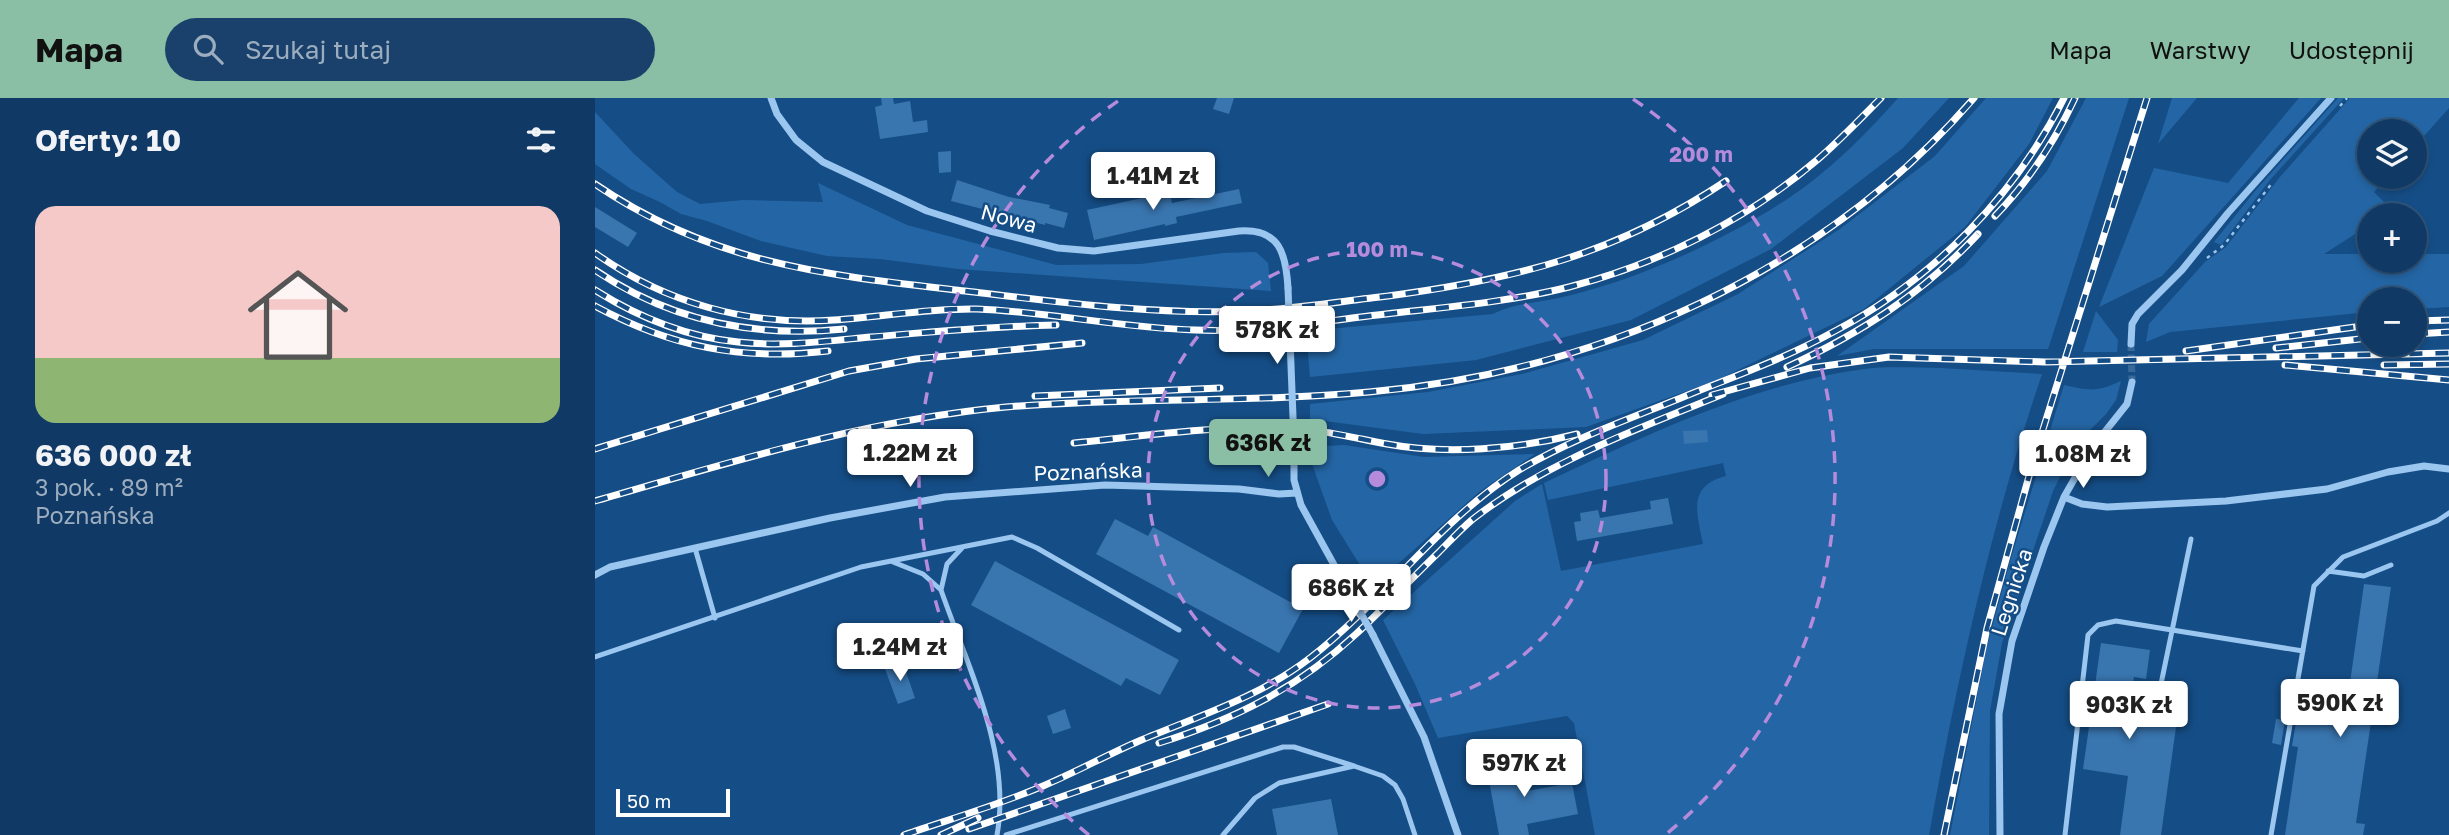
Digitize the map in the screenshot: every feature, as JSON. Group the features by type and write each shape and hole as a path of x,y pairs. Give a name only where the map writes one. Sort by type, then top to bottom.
{"street":[{"name":"Nowa","path":"771,98 777,114 789,131 816,158 940,216 1048,246 1084,251 1125,248 1239,231 1262,233 1273,239 1281,249 1286,263 1294,480 1297,493"},
{"path":"2131,344 2132,324 2138,314 2182,270 2228,213 2331,98"},
{"name":"Legnicka","path":"2000,835 1998,735 2002,686 2012,641 2053,521 2064,497 2092,448 2127,404 2132,382"},
{"path":"2064,497 2093,507 2226,501 2327,489 2388,472 2424,466 2449,469"},
{"name":"Poznańska","path":"595,575 610,567 695,548 830,518 945,497 1105,485 1297,493"},
{"path":"1297,493 1419,727 1458,835"}],"lane":[{"path":"2271,835 2314,586 2343,556 2437,521 2449,513"},
{"path":"595,657 715,618 830,576 890,560 1012,537 1037,548 1178,630"},
{"path":"2155,713 2191,539"},
{"path":"941,590 947,564 964,546"},
{"path":"695,548 715,618"},
{"path":"890,560 923,574 941,590 994,745 999,802 997,835"},
{"path":"2329,571 2364,576 2391,565"},
{"path":"2065,835 2088,635 2098,625 2116,621 2303,651"},
{"path":"1006,835 1283,747 1294,747 1383,776 1395,785 1403,799 1415,835"},
{"path":"1223,835 1255,799 1279,783 1355,766"}],"path":[{"path":"2334,113 2347,98"},
{"path":"2220,249 2273,181"}],"shaded area":[{"path":"1898,98 1949,98 1903,148 1771,249 1631,320 1476,360 1310,377 1306,331 1493,314 1515,306 1562,297 1616,282 1689,253 1739,228 1806,186 1877,122"},
{"path":"1986,98 2053,98 2029,144 1965,227 1864,309 1715,381 1586,427 1423,434 1310,419 1310,404 1428,392 1522,374 1643,340 1738,294 1840,229 1935,156"},
{"path":"2086,98 2129,98 2048,349 1874,349 1837,356 1964,266 2047,171"},
{"path":"2172,98 2197,98 2158,144"},
{"path":"2299,98 2321,98 2162,276 2099,307 2154,168 2228,183"},
{"path":"2338,98 2344,98 2269,181 2221,245 2214,242 2256,190"},
{"path":"2350,98 2449,98 2449,108 2427,133 2427,119 2357,119 2357,189 2377,189 2374,192 2385,203 2357,203 2357,232 2324,254 2357,254 2357,273 2427,273 2427,254 2449,254 2449,307 2427,308 2427,287 2357,287 2357,313 2170,332 2146,342 2149,324 2205,262 2226,247 2280,177"},
{"path":"595,112 634,154 677,192 700,204 743,200 823,202 818,183 907,225 1056,265 1141,264 1224,253 1256,252 1268,263 1271,291 958,269 880,259 827,256 761,241 681,214 631,189 595,164"},
{"path":"2096,311 2118,340 2117,352 2083,352"},
{"path":"1940,368 2042,374 2007,487 1977,602 1929,835 1595,835 1574,723 1567,716 1438,738 1383,620 1515,501 1542,484 1561,571 1703,544 1698,502 1705,486 1726,476 1723,463 1548,500 1544,483 1700,414 1781,386 1865,369"},
{"path":"2121,381 2116,400 2073,451 2053,491 2002,643 1990,711 1989,835 1950,835 1987,646 2064,385 2093,389"},
{"path":"1344,445 1424,457 1535,454 1479,492 1373,586 1332,520 1306,447"}],"building":[{"path":"881,98 893,98 894,104 910,101 913,122 927,120 928,132 880,139 875,107 882,105"},
{"path":"1217,98 1234,98 1229,114 1213,109"},
{"path":"951,151 951,172 939,173 938,152"},
{"path":"957,180 1009,197 1050,205 1049,208 1068,213 1064,228 951,201"},
{"path":"1239,189 1242,203 1176,217 1177,223 1165,226 1094,240 1087,210 1170,192 1172,203"},
{"path":"595,207 637,233 628,247 595,227"},
{"path":"1707,430 1708,442 1684,444 1683,431"},
{"path":"1668,498 1673,524 1577,541 1574,522 1581,521 1580,513 1598,510 1600,518 1651,509 1650,501"},
{"path":"1115,519 1148,536 1153,527 1303,609 1279,653 1096,554"},
{"path":"995,561 1179,660 1160,695 1126,678 1121,686 971,605"},
{"path":"2364,584 2391,587 2356,823 2365,824 2363,835 2285,835 2298,747 2292,746 2296,722 2302,723 2303,712 2345,718"},
{"path":"2101,643 2150,650 2146,679 2134,677 2128,721 2176,727 2161,835 2120,835 2128,776 2083,769"},
{"path":"903,663 915,698 898,704 885,669"},
{"path":"1065,709 1071,728 1053,734 1047,716"},
{"path":"2276,719 2285,720 2281,745 2272,743"},
{"path":"1514,753 1521,792 1572,783 1578,814 1527,824 1529,835 1499,835 1485,759"},
{"path":"1331,799 1338,835 1277,835 1272,809"}],"tunnel":[{"path":"2131,344 2132,382"}],"railway":[{"path":"595,253 622,270 679,298 739,315 770,319 834,320 923,311 977,309 1168,329 1243,330 1291,326 1524,297 1569,287 1635,266 1700,237 1761,202 1825,153 1881,98"},
{"path":"595,501 799,444 953,413 1051,404 1278,398 1369,392 1454,381 1538,362 1621,336 1700,303 1776,263 1847,215 1914,160 1974,98"},
{"path":"904,835 1043,786 1270,684 1310,658 1337,636 1463,512 1519,470 1582,438 1783,357 1871,310 1937,261 1996,201 2021,169 2064,98"},
{"path":"1995,216 2040,160 2075,98"},
{"path":"1944,835 1987,628 2034,458 2147,98"},
{"path":"595,184 639,211 684,233 773,262 866,279 1070,303 1212,312 1283,309 1388,296 1523,271 1605,245 1685,206 1726,181"},
{"path":"1787,367 1840,340 1889,310 1935,275 1978,234"},
{"path":"595,270 653,302 714,322 778,331 844,329"},
{"path":"595,290 628,309 663,324 700,336 755,343 805,343 1056,325"},
{"path":"595,306 651,332 708,348 766,354 828,351"},
{"path":"2427,321 2449,320"},
{"path":"2186,351 2357,327"},
{"path":"2427,333 2449,332"},
{"path":"2276,348 2357,339"},
{"path":"595,449 849,371 916,359 1082,343"},
{"path":"1712,395 1810,368 1889,357 2045,362 2449,353"},
{"path":"2384,365 2449,364"},
{"path":"2285,365 2449,380"},
{"path":"1035,396 1220,388"},
{"path":"1159,743 1239,713 1311,671 1356,634 1469,523 1531,480 1593,448 1723,394"},
{"path":"1074,443 1200,430 1276,427 1318,431 1410,447 1458,450 1507,447 1577,434"},
{"path":"969,829 1328,704"},
{"path":"941,835 978,818"}]}
